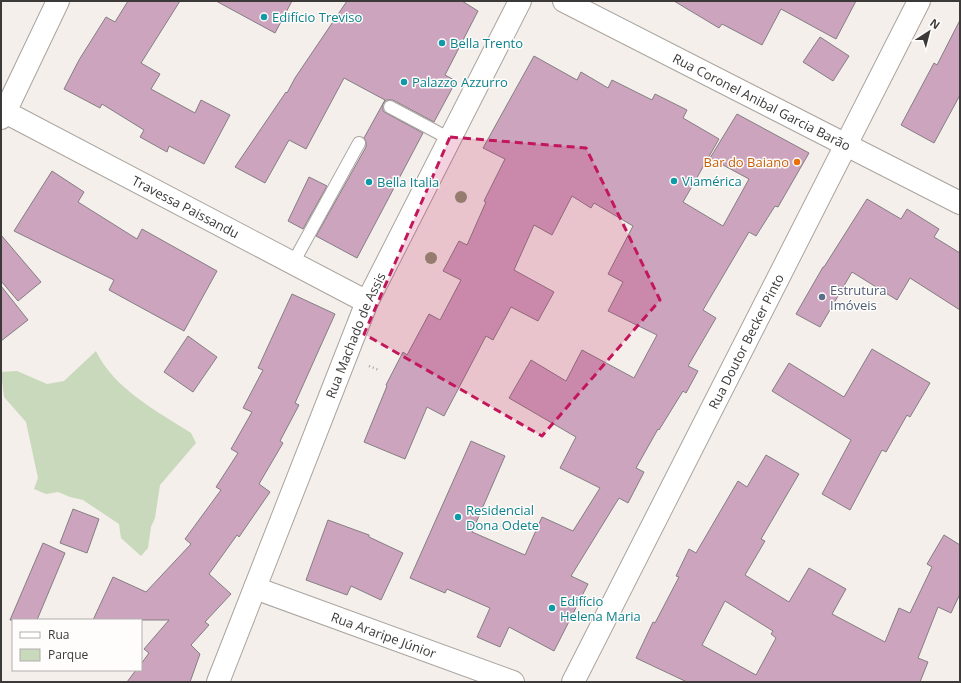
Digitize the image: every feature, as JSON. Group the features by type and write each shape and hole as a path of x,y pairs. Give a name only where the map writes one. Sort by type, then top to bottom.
{"street":[{"path":"3,115 58,1"},
{"name":"Rua Machado de Assis","path":"218,682 367,302 520,1"},
{"name":"Rua Coronel Anibal Garcia Barão","path":"564,1 960,203"},
{"name":"Rua Doutor Becker Pinto","path":"573,682 919,1"},
{"name":"Travessa Paissandu","path":"3,115 367,302"},
{"name":"Rua Araripe Júnior","path":"255,588 513,682"}],"lane":[{"path":"390,107 450,139"},
{"path":"292,263 359,143"}],"highlighted area":[{"path":"450,137 586,148 660,300 542,436 364,334"}],"green space":[{"path":"96,351 104,365 125,388 191,433 196,443 160,485 155,518 151,527 148,548 141,556 121,538 119,524 83,500 58,492 46,494 34,489 38,478 26,422 4,397 1,372 17,371 47,384 64,381"}],"building":[{"path":"128,1 180,1 141,63 160,74 151,89 195,113 201,100 230,115 204,164 169,146 167,152 140,137 144,130 102,104 100,108 64,89 79,60 106,17 115,22"},
{"name":"Edifício Treviso","path":"216,1 292,1 275,33"},
{"path":"347,1 462,1 478,11 445,75 456,81 434,122 393,100 386,100 383,104 383,111 423,133 357,258 316,236 366,147 364,138 385,100 344,78 306,149 289,140 265,183 235,167 286,92 287,93 295,78"},
{"path":"674,1 856,1 836,39 781,9 762,45 722,24 719,28"},
{"path":"960,20 960,95 934,143 901,125 934,63 937,65"},
{"path":"820,37 849,56 833,81 803,62"},
{"path":"534,56 577,80 581,72 608,88 612,80 652,100 655,94 687,110 683,118 719,139 683,202 723,226 749,179 710,158 737,114 809,153 778,207 775,206 756,236 749,232 703,310 716,318 688,366 698,371 686,393 683,391 659,430 658,429 636,468 644,472 628,503 619,498 571,576 588,584 554,651 509,627 500,647 477,637 490,608 447,589 445,593 410,578 471,441 505,456 472,532 525,555 542,517 573,531 600,488 560,468 576,437 509,398 531,360 566,381 582,350 634,378 657,335 608,311 623,282 608,274 633,226 594,203 591,208 572,196 552,235 534,225 514,270 554,292 538,321 511,307 493,340 486,336 444,416 427,407 405,459 364,442 387,386 386,385 403,352 407,355 429,314 440,320 461,280 443,271 459,241 467,245 486,202 484,201 505,159 483,148"},
{"path":"52,171 84,192 78,202 137,239 142,229 217,271 184,331 109,290 114,280 14,231"},
{"path":"309,177 327,186 303,229 288,221"},
{"path":"867,199 901,219 907,209 939,229 934,237 960,253 960,310 910,278 897,300 852,272 820,327 796,314 823,267"},
{"path":"1,235 41,282 18,301 1,281"},
{"path":"1,286 28,320 1,341"},
{"path":"292,294 335,314 295,403 299,405 280,441 283,443 259,484 270,492 239,537 237,535 209,574 231,594 205,622 209,625 191,645 200,654 190,682 127,682 135,671 142,671 142,663 149,653 144,649 169,620 93,619 113,577 146,592 191,544 185,539 221,490 216,487 238,453 231,449 252,412 243,408 263,370 258,368"},
{"path":"188,336 217,357 193,392 164,372"},
{"path":"872,349 930,383 910,417 907,415 886,452 882,450 850,510 822,494 851,440 772,391 789,363 844,397"},
{"path":"766,455 799,474 761,539 765,541 745,575 789,602 809,568 846,589 832,614 885,642 899,608 910,613 932,567 927,564 944,535 960,545 960,594 951,613 938,607 918,658 928,662 920,682 687,682 636,658 653,622 655,623 679,577 676,576 689,549 696,553 738,481 747,487","holes":["725,601 773,631 771,634 776,638 756,675 702,645"]},
{"path":"73,509 99,519 87,553 60,543"},
{"path":"328,520 369,535 369,537 403,553 381,600 351,586 347,595 306,580"},
{"path":"43,543 65,553 37,619 10,620"}],"place":[{"name":"Edifício Treviso","path":"264,17"},
{"name":"Bella Trento","path":"442,43"},
{"name":"Palazzo Azzurro","path":"404,82"},
{"name":"Bar do Baiano","path":"797,162"},
{"name":"Viamérica","path":"674,181"},
{"name":"Bella Italia","path":"369,182"},
{"name":"Estrutura Imóveis","path":"822,297"},
{"name":"Residencial Dona Odete","path":"458,517"},
{"name":"Edifício Helena Maria","path":"552,608"}]}
